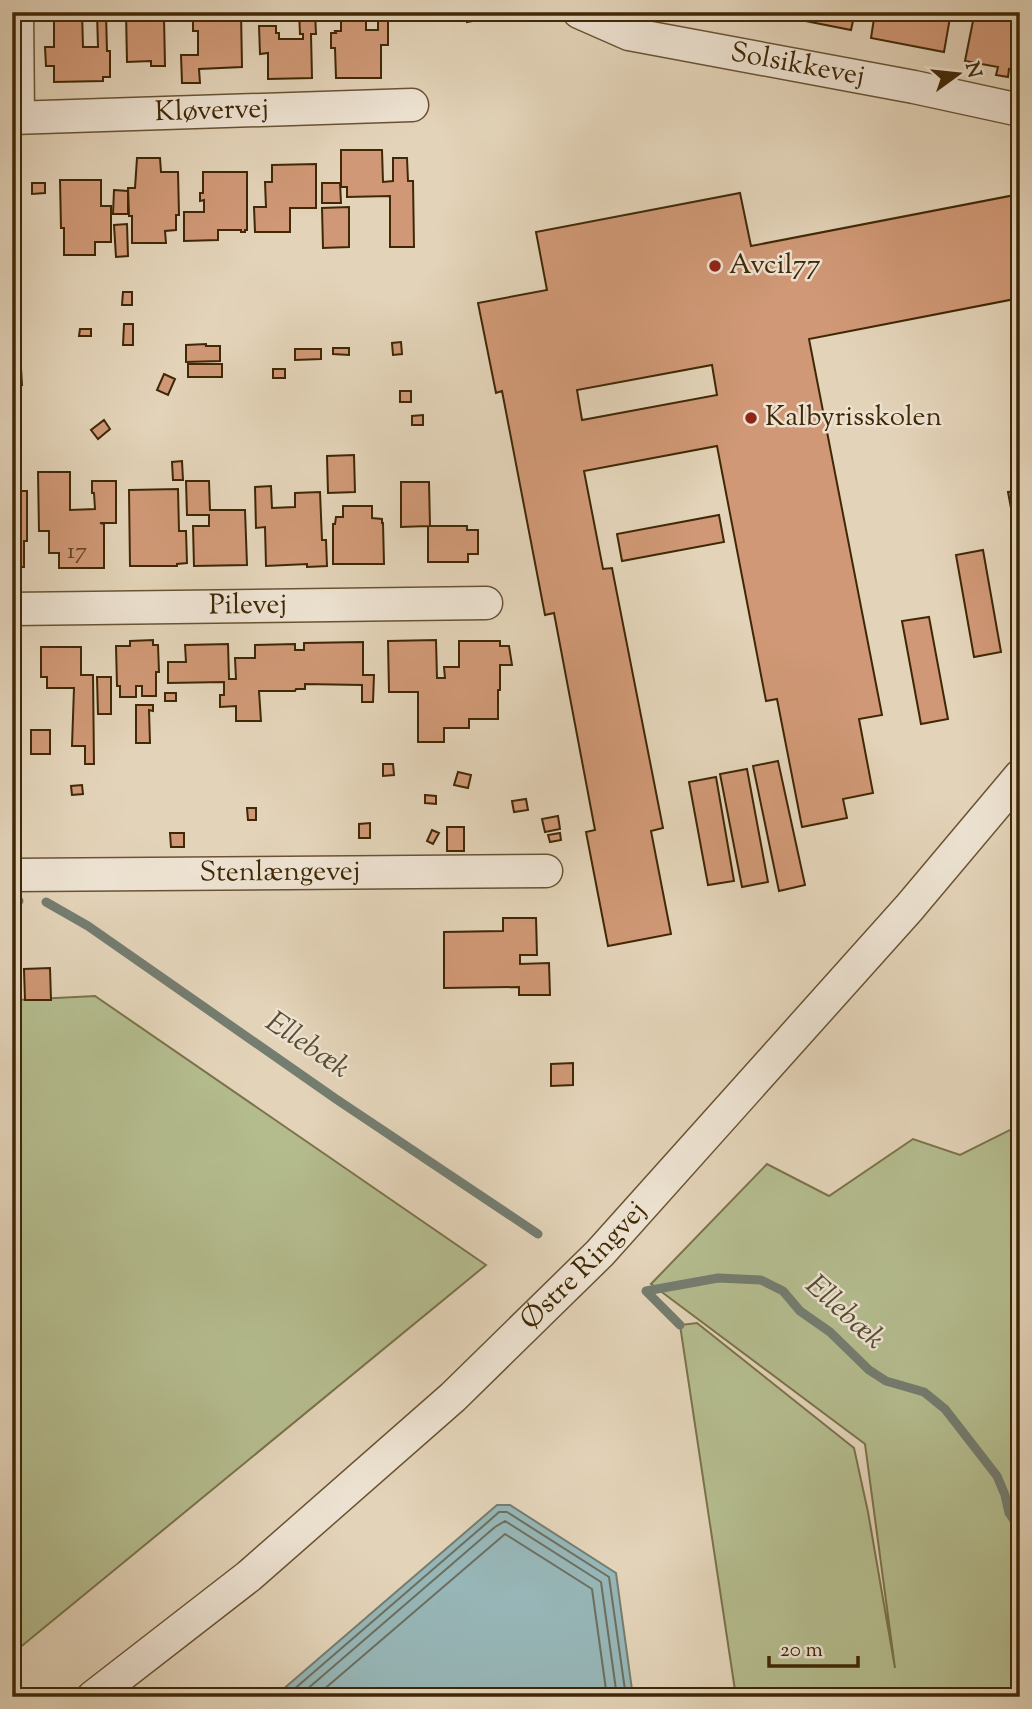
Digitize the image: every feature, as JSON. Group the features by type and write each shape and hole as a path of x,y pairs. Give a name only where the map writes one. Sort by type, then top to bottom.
{"street":[{"path":"15,118 17,12"},
{"name":"Solsikkevej","path":"579,12 629,34 914,87 1020,110"},
{"name":"Kløvervej","path":"15,118 412,105"},
{"name":"Pilevej","path":"12,609 486,603"},
{"name":"Østre Ringvej","path":"93,1697 270,1558 453,1397 592,1261 909,908 1020,776"},
{"name":"Stenlængevej","path":"12,876 546,871"}],"green space":[{"path":"12,932 17,1000 95,996 486,1265 12,1654"},
{"path":"1020,1125 1020,1697 736,1697 680,1325 697,1323 854,1448 895,1668 865,1444 651,1284 767,1164 829,1196 913,1139 960,1155"}],"water":[{"path":"497,1505 510,1505 616,1573 633,1697 274,1697"}],"building":[{"path":"54,12 82,12 83,47 98,47 97,13 106,13 110,77 103,77 103,81 54,82 54,66 46,66 45,47 54,47"},
{"path":"126,12 177,12 177,17 164,17 165,66 151,66 151,61 127,62"},
{"path":"193,12 241,12 242,67 199,69 200,83 182,83 181,55 198,55 198,31 193,31"},
{"path":"299,12 315,12 316,34 311,34 312,78 268,79 268,53 260,54 259,26 276,26 279,39 303,39 303,34 300,34"},
{"path":"325,12 338,12 338,19 325,20"},
{"path":"466,12 519,12 467,22"},
{"path":"780,12 855,12 851,30 780,16"},
{"path":"875,12 951,12 944,52 871,38"},
{"path":"980,12 1016,12 1014,24 1020,25 1020,71 1009,69 1008,77 996,75 998,67 965,61 974,16 979,17"},
{"path":"366,17 366,30 378,30 378,17 388,17 388,45 381,45 381,78 336,78 335,48 331,48 331,33 341,31 341,18"},
{"path":"341,150 382,150 383,182 393,181 393,158 407,158 408,181 413,181 414,247 390,247 390,196 347,197 347,187 341,187"},
{"path":"137,158 160,158 161,172 178,172 179,215 176,215 176,230 165,231 166,243 132,243 128,188 135,188"},
{"path":"316,164 316,208 290,208 290,232 255,232 254,207 266,207 265,182 272,182 272,165"},
{"path":"203,172 247,172 245,232 218,230 218,240 184,241 184,212 204,212 204,200 200,201 200,193 203,193"},
{"path":"60,180 101,180 101,206 111,206 111,242 95,242 95,255 64,255"},
{"path":"32,183 45,183 45,193 32,194"},
{"path":"322,183 340,183 341,203 322,203"},
{"path":"114,190 128,191 128,214 113,214"},
{"path":"740,193 751,246 1020,194 1020,298 809,339 882,715 859,719 873,793 843,799 847,818 802,827 777,699 766,701 717,446 584,471 603,569 612,568 663,828 651,831 671,934 608,946 586,832 595,830 554,613 545,615 502,391 496,393 478,303 547,290 536,232","holes":["712,365 717,395 582,420 577,390"]},
{"path":"349,207 349,247 323,248 322,208"},
{"path":"127,224 128,256 116,257 114,225"},
{"path":"123,292 132,292 132,305 122,305"},
{"path":"124,324 133,324 133,345 123,345"},
{"path":"80,329 91,329 91,336 79,336"},
{"path":"401,342 402,354 393,355 392,343"},
{"path":"186,345 220,346 220,361 186,362"},
{"path":"333,348 349,348 349,355 333,354"},
{"path":"295,349 321,349 321,359 295,360"},
{"path":"188,364 222,364 222,377 188,377"},
{"path":"21,368 22,385 12,386 12,369"},
{"path":"273,369 285,369 285,378 273,378"},
{"path":"164,374 175,379 168,395 157,390"},
{"path":"400,391 411,391 411,402 400,402"},
{"path":"423,415 423,425 412,425 412,416"},
{"path":"104,420 110,429 98,439 91,430"},
{"path":"354,455 355,492 328,493 327,456"},
{"path":"182,461 183,480 173,480 172,462"},
{"path":"38,472 70,472 70,510 95,509 92,481 116,481 116,523 100,523 104,524 104,568 59,568 59,553 49,553 49,531 39,531"},
{"path":"186,481 209,481 210,510 245,510 247,565 194,566 193,526 209,526 209,515 187,515"},
{"path":"401,482 429,482 430,526 467,526 467,530 478,530 478,554 468,554 468,562 428,562 428,526 401,527"},
{"path":"271,486 272,508 295,507 295,493 320,492 322,540 326,540 327,566 266,566 265,527 256,528 255,487"},
{"path":"178,489 179,531 186,531 187,563 177,566 130,566 129,490"},
{"path":"13,491 27,491 24,567 12,567"},
{"path":"1020,491 1020,556 1008,492"},
{"path":"343,506 372,506 372,518 382,519 384,564 333,564 333,524 336,517 343,517"},
{"path":"719,515 724,542 622,561 617,534"},
{"path":"983,550 1001,652 974,657 956,555"},
{"path":"929,617 948,719 921,724 902,621"},
{"path":"153,640 153,645 158,645 156,696 142,696 142,686 136,686 136,697 120,697 120,686 117,686 116,646 130,646 130,641"},
{"path":"436,640 437,678 445,678 444,667 459,667 459,641 500,641 500,646 509,646 512,665 500,665 498,719 469,719 469,728 444,728 444,742 418,742 418,692 389,692 388,641"},
{"path":"363,642 363,675 374,675 373,702 362,702 362,685 305,684 305,689 295,691 259,691 261,721 236,721 236,706 220,707 224,682 168,683 168,662 186,662 185,645 228,644 229,679 236,679 235,658 255,658 255,645 295,644 295,650 304,650 304,643"},
{"path":"12,646 16,646 16,701 12,700"},
{"path":"41,647 81,647 81,675 93,675 94,764 85,764 85,746 72,746 74,688 47,688 47,677 41,677"},
{"path":"97,677 111,677 111,714 98,714"},
{"path":"165,693 176,693 176,701 165,701"},
{"path":"136,705 153,705 153,711 149,710 150,743 136,743"},
{"path":"21,725 21,749 12,749 12,726"},
{"path":"31,730 50,730 50,754 31,754"},
{"path":"778,761 805,885 779,891 753,766"},
{"path":"383,764 393,764 394,775 383,776"},
{"path":"747,769 768,882 742,887 720,774"},
{"path":"458,772 471,775 468,788 454,785"},
{"path":"716,777 734,881 708,885 689,782"},
{"path":"82,785 83,794 72,795 71,786"},
{"path":"425,795 436,796 436,804 425,803"},
{"path":"526,799 528,810 514,812 512,801"},
{"path":"247,808 256,808 256,820 248,820"},
{"path":"558,816 560,829 545,832 542,819"},
{"path":"370,823 370,838 359,838 359,824"},
{"path":"447,827 464,827 464,851 447,851"},
{"path":"432,830 439,833 433,844 427,841"},
{"path":"170,833 184,833 184,847 171,847"},
{"path":"560,833 561,840 550,842 548,835"},
{"path":"503,918 536,918 537,955 520,955 520,964 549,963 550,995 519,995 519,987 444,988 444,932 503,931"},
{"path":"50,968 51,1000 25,1000 24,969"},
{"path":"573,1063 573,1085 551,1086 551,1064"}],"waterway":[{"name":"Ellebæk","path":"12,901 19,901"},
{"name":"Ellebæk","path":"46,902 88,926 336,1099 538,1234"},
{"name":"Ellebæk","path":"646,1291 718,1278 761,1280 783,1291 800,1311 830,1332 869,1370 886,1381 924,1392 945,1409 997,1476 1009,1513 1020,1529"},
{"path":"646,1291 680,1325"}],"place":[{"name":"Avcil77","path":"715,266"},
{"name":"Kalbyrisskolen","path":"751,418"}]}
